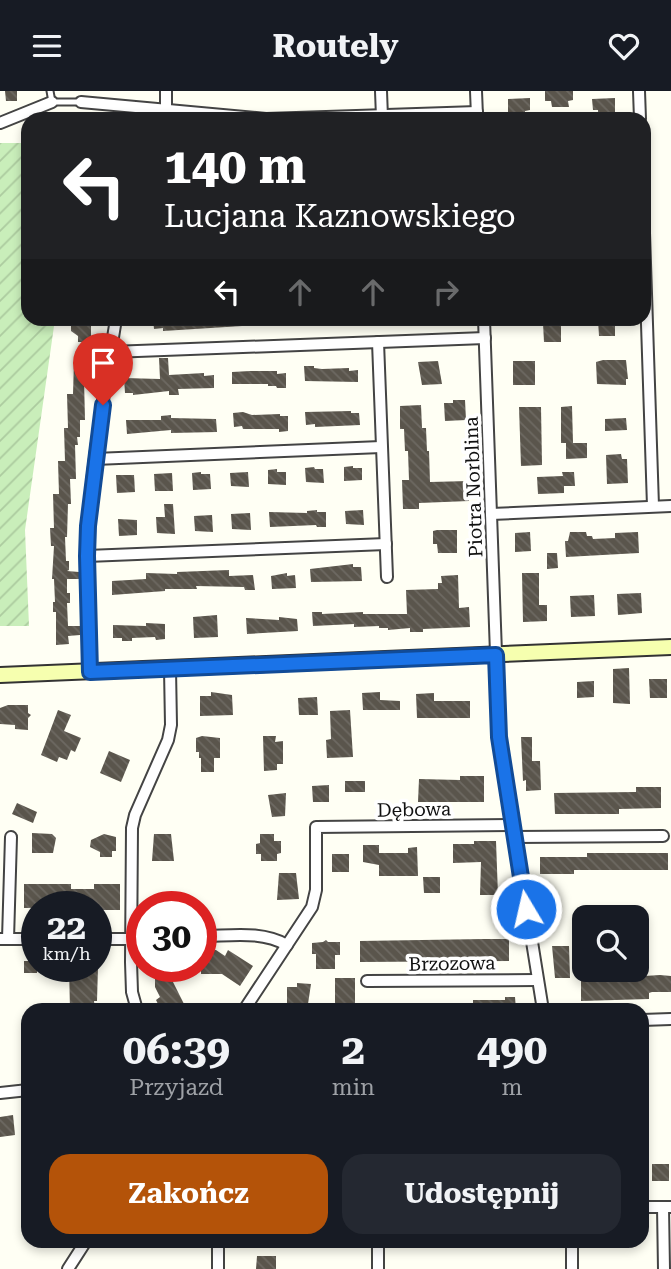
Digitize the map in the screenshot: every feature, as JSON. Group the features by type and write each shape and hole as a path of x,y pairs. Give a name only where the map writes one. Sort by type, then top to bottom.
{"street":[{"path":"166,91 166,110"},
{"path":"381,91 382,112"},
{"path":"477,91 477,112"},
{"path":"639,91 640,112"},
{"path":"0,123 51,96"},
{"path":"81,103 188,112"},
{"path":"90,672 87,556 95,459 115,326"},
{"name":"Piotra Norblina","path":"484,326 499,737 541,1003"},
{"path":"647,326 653,506"},
{"path":"111,352 485,338"},
{"path":"377,342 387,577"},
{"path":"95,459 381,447"},
{"path":"491,514 671,506"},
{"path":"87,556 386,544"},
{"path":"0,675 671,647"},
{"path":"134,891 132,828 135,815 168,740 171,725 170,669"},
{"name":"Dębowa","path":"287,945 309,914 314,899 316,828 513,825"},
{"path":"515,837 663,836"},
{"path":"4,939 11,837"},
{"path":"217,936 258,936 287,945 249,1003"},
{"name":"Brzozowa","path":"367,981 537,980"},
{"path":"133,982 135,1003"},
{"path":"649,1020 671,1019"},
{"path":"0,1093 21,1091"},
{"path":"649,1207 667,1207 664,1269"},
{"path":"68,1269 82,1248"},
{"path":"218,1248 218,1269"},
{"path":"377,1248 378,1269"},
{"path":"572,1248 572,1269"}],"lane":[{"path":"51,96 81,103"}],"green space":[{"path":"0,143 21,143 21,326 54,326 25,530 29,626 0,626"}],"building":[{"path":"5,91 17,91 17,101 6,101"},
{"path":"545,91 573,91 573,100 568,101 569,107 552,107 551,101 545,101"},
{"path":"530,98 530,110 508,112 508,99"},
{"path":"615,98 615,112 593,110 592,99"},
{"path":"71,326 91,326 91,342 78,342 78,336 71,331"},
{"path":"154,326 242,326 163,331 163,328 154,329"},
{"path":"543,326 561,326 561,342 544,342"},
{"path":"598,326 615,326 615,336 599,336"},
{"path":"159,358 168,358 169,375 214,375 214,388 178,389 179,395 169,395 169,391 133,395 125,393 124,378 160,379"},
{"path":"626,360 626,385 597,384 596,362"},
{"path":"74,361 89,361 87,379 84,379 85,420 80,420 80,437 77,437 78,445 75,445 76,479 70,479 71,504 68,504 65,537 66,561 69,561 67,571 79,572 79,579 67,579 67,593 70,593 70,603 67,603 68,626 80,626 80,635 68,636 69,644 56,645 52,579 54,546 51,546 50,528 54,528 53,494 59,494 58,461 65,461 67,394 73,394"},
{"path":"438,361 442,384 422,385 418,362"},
{"path":"513,361 535,361 535,385 513,385"},
{"path":"304,366 358,370 358,382 305,381"},
{"path":"232,372 286,373 286,388 268,384 232,384"},
{"path":"453,400 465,400 466,420 445,421 444,403 453,403"},
{"path":"421,405 422,428 426,428 429,451 430,482 469,481 469,501 419,503 419,509 403,509 402,480 409,480 408,451 405,451 404,429 400,429 400,406"},
{"path":"572,406 573,443 561,443 561,407"},
{"path":"519,407 541,407 542,465 521,466"},
{"path":"305,412 359,413 360,425 306,425"},
{"path":"233,413 252,415 288,416 288,431 234,427"},
{"path":"171,415 171,418 216,419 217,432 171,433 171,430 127,434 126,420 161,420 161,416"},
{"path":"626,418 627,430 605,431 605,419"},
{"path":"566,443 587,443 587,458 566,459"},
{"path":"621,454 622,459 627,459 628,483 607,484 606,455"},
{"path":"344,467 362,468 362,480 344,481"},
{"path":"305,468 323,469 324,483 306,482"},
{"path":"277,469 277,472 286,472 286,485 268,484 268,470"},
{"path":"248,472 249,487 231,486 230,473"},
{"path":"562,472 574,472 575,486 564,486 564,493 538,494 537,477 563,476"},
{"path":"172,473 173,491 155,491 154,474"},
{"path":"192,473 210,474 211,489 193,490"},
{"path":"116,475 134,475 135,492 117,493"},
{"path":"164,504 173,504 175,534 157,533 156,517 165,517"},
{"path":"317,510 326,512 326,527 270,527 269,512 307,513"},
{"path":"363,510 364,525 346,524 345,511"},
{"path":"250,513 251,530 232,529 231,514"},
{"path":"212,515 213,532 195,531 194,516"},
{"path":"118,519 137,520 137,535 119,536"},
{"path":"457,530 457,553 438,553 437,544 433,544 433,531"},
{"path":"530,532 531,551 515,552 515,533"},
{"path":"570,532 586,532 587,536 592,536 593,539 615,538 615,533 638,532 639,553 566,557 565,541 568,541"},
{"path":"547,553 557,553 558,568 547,569"},
{"path":"353,564 353,567 361,567 362,581 311,582 310,569"},
{"path":"229,570 229,576 253,575 255,590 245,590 244,587 196,586 197,589 165,589 112,595 112,581 146,579 146,573 177,574"},
{"path":"287,573 287,576 295,575 296,588 272,589 271,576"},
{"path":"522,573 539,573 539,605 547,605 547,621 523,622"},
{"path":"458,575 459,608 469,607 470,627 410,632 410,628 388,630 379,626 354,627 354,624 313,626 312,612 407,614 406,590 438,589 438,583 442,583 441,576"},
{"path":"641,593 642,613 618,615 617,594"},
{"path":"594,595 595,616 571,617 570,596"},
{"path":"217,615 218,637 194,638 193,617"},
{"path":"279,617 297,619 298,631 247,634 246,618 279,620"},
{"path":"146,623 165,624 165,639 132,638 132,641 122,641 122,638 113,638 113,625 146,626"},
{"path":"629,668 630,704 613,703 613,669"},
{"path":"649,679 667,679 667,698 650,698"},
{"path":"594,681 594,697 577,698 577,682"},
{"path":"211,692 232,695 233,715 200,716 200,696 211,696"},
{"path":"380,692 380,700 400,701 400,710 363,710 362,693"},
{"path":"434,693 434,701 470,701 470,718 417,718 416,694"},
{"path":"317,697 318,715 299,715 298,698"},
{"path":"8,705 28,705 28,713 31,715 28,718 28,730 15,729 15,725 0,724 0,708"},
{"path":"58,710 71,715 64,731 81,738 75,752 71,750 67,760 59,757 57,762 41,755"},
{"path":"350,710 353,757 327,758 326,740 331,739 330,711"},
{"path":"263,736 276,736 275,742 283,741 283,764 277,764 277,770 264,771"},
{"path":"521,737 532,737 532,761 540,761 541,790 526,791"},
{"path":"196,738 220,738 220,758 214,758 214,772 201,772"},
{"path":"109,751 130,760 121,782 100,773"},
{"path":"460,776 484,776 484,802 418,802 419,779 460,780"},
{"path":"345,781 365,781 365,792 345,792"},
{"path":"329,785 329,802 313,802 312,786"},
{"path":"636,787 661,787 661,808 619,809 619,814 555,814 554,793 636,792"},
{"path":"286,793 285,816 272,817 268,795"},
{"path":"17,803 37,812 33,823 12,814"},
{"path":"32,833 52,834 56,838 53,853 32,853"},
{"path":"104,834 116,837 116,851 112,851 112,857 100,857 100,852 90,847 91,840"},
{"path":"154,834 171,834 174,861 152,861"},
{"path":"260,834 274,834 274,841 281,841 281,853 277,854 277,861 261,861 261,854 256,854"},
{"path":"474,841 496,841 498,895 480,895 481,862 453,863 453,844 474,844"},
{"path":"363,845 379,845 379,853 408,853 408,848 417,847 418,876 379,876 379,865 363,862"},
{"path":"587,853 668,853 668,870 574,870 574,874 540,874 540,857 587,857"},
{"path":"332,854 349,854 349,872 332,872"},
{"path":"279,873 296,873 299,899 277,900"},
{"path":"423,877 440,877 440,893 424,893"},
{"path":"24,884 71,884 71,889 94,889 94,884 120,884 120,910 112,910 112,891 24,891"},
{"path":"509,939 509,961 360,962 360,941"},
{"path":"326,940 340,942 340,955 335,955 335,969 316,969 316,954 312,954 312,943"},
{"path":"552,946 569,946 570,978 555,978"},
{"path":"228,950 253,966 240,986 222,974 217,974 217,951 225,956"},
{"path":"649,976 671,976 671,992 652,992 649,993 649,999 581,1001 581,982 649,982"},
{"path":"335,978 355,978 355,1003 335,1003"},
{"path":"69,982 98,982 97,1001 70,1003"},
{"path":"155,982 173,982 184,1003 158,1003 156,1000 160,997"},
{"path":"297,983 311,984 308,1003 287,1003 287,987 297,987"},
{"path":"505,997 515,997 515,1003 473,1003 473,1000 505,1000"},
{"path":"13,1115 15,1135 0,1137 0,1117"},
{"path":"652,1164 669,1164 669,1181 652,1181"},
{"path":"257,1256 276,1256 276,1269 256,1269"}],"route":[{"path":"103,405 88,526 90,672 496,655 499,737 526,909"}]}
